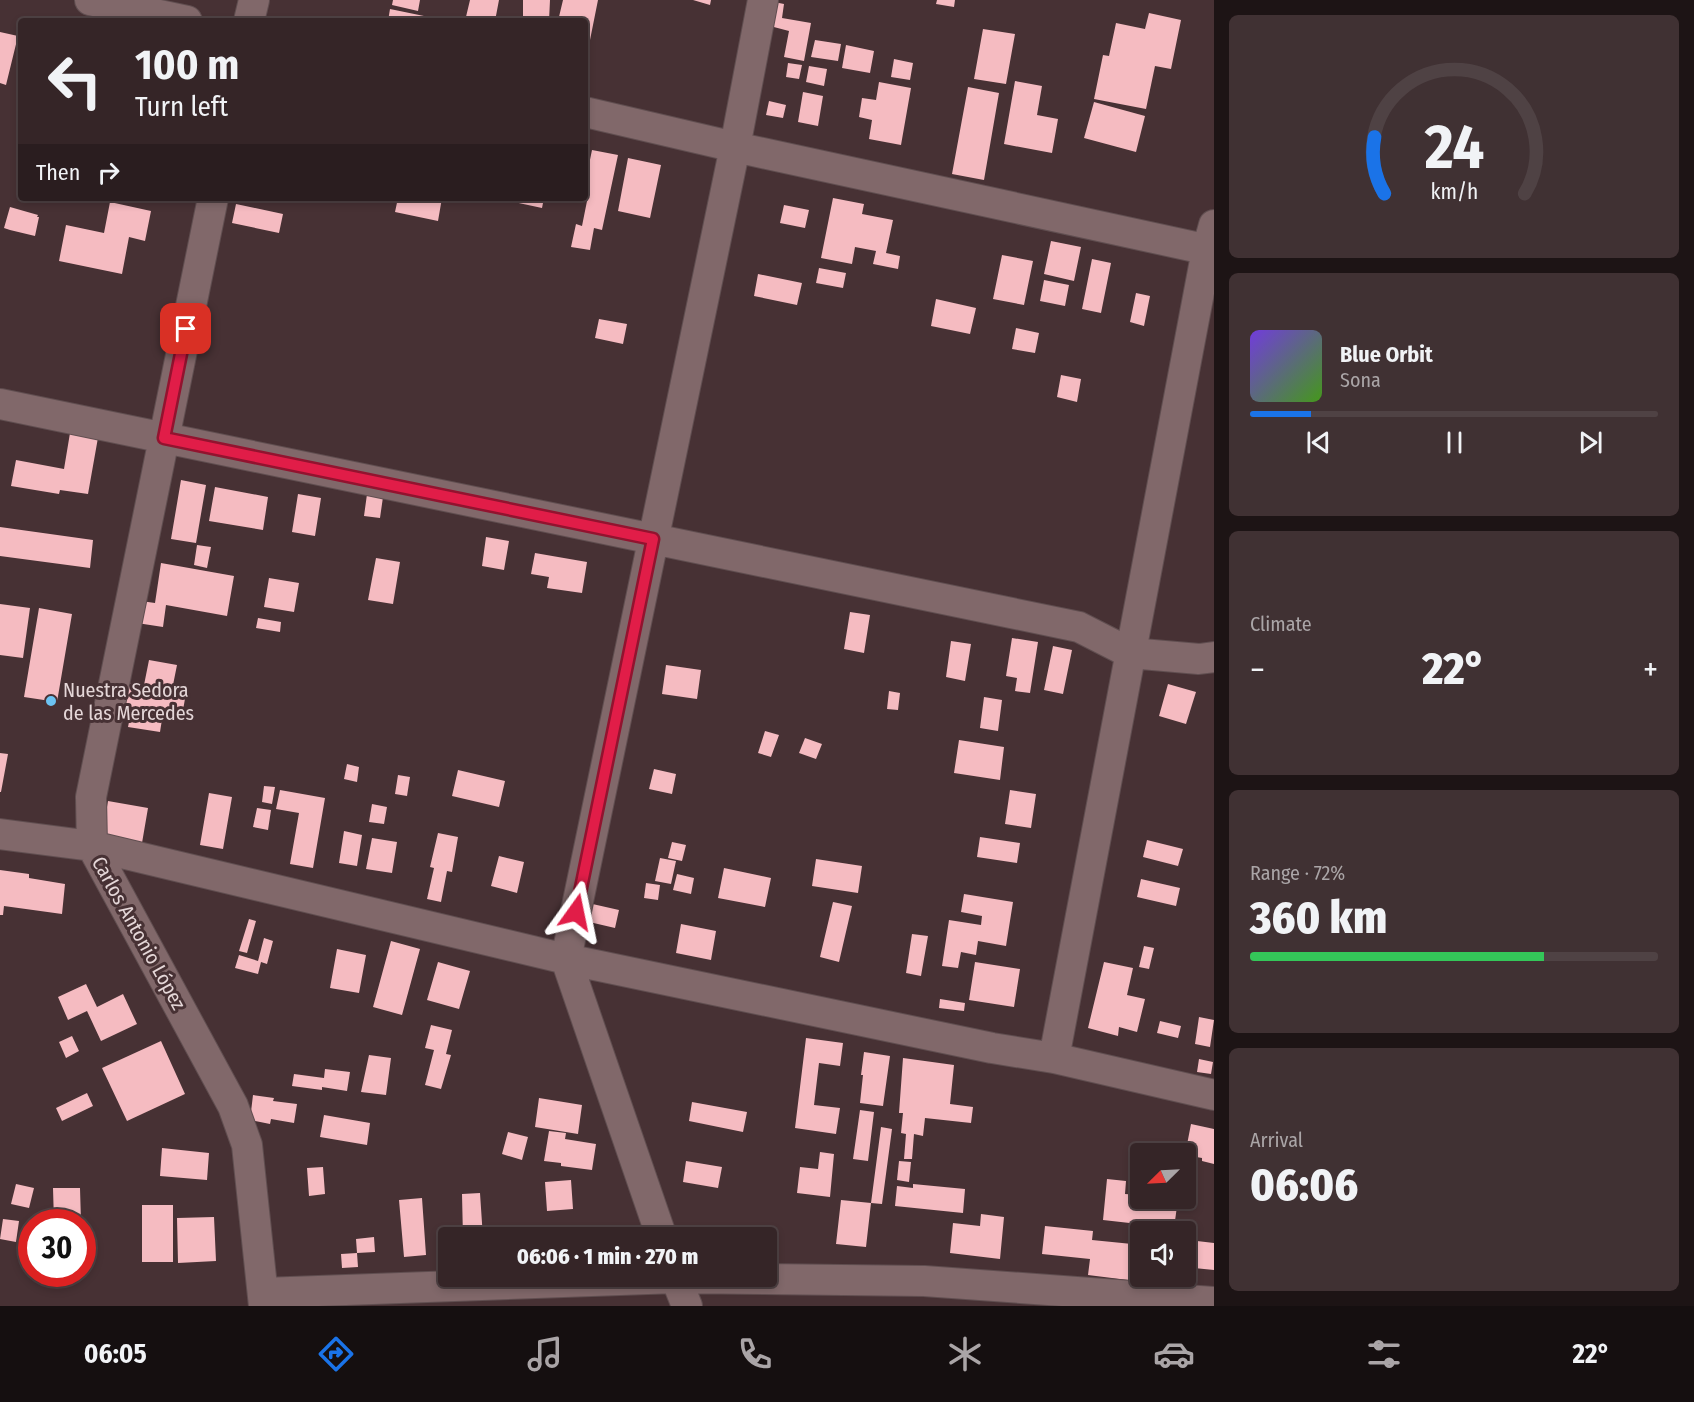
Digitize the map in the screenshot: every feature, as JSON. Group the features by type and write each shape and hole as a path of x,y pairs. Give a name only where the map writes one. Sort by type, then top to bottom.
{"street":[{"path":"90,0 173,18"},
{"path":"250,18 254,0"},
{"path":"658,1227 566,958 735,147 763,0"},
{"path":"588,113 735,147 1212,242 1130,653 1054,1058"},
{"name":"Carlos Antonio López","path":"212,201 92,798 92,846 233,1106 247,1145 264,1299"},
{"path":"0,404 1079,627 1130,653 1198,659 1214,657"},
{"path":"0,834 92,846 566,958 992,1048 1054,1058 1214,1095"},
{"path":"777,1279 924,1281 1214,1302"},
{"path":"264,1299 488,1287"},
{"path":"679,1287 687,1306"}],"building":[{"path":"393,0 420,0 418,11 392,5"},
{"path":"470,0 499,0 496,18 466,18"},
{"path":"523,0 550,0 549,18 523,18"},
{"path":"563,0 598,0 589,45 588,18 559,18"},
{"path":"693,0 711,0 710,5"},
{"path":"937,0 955,0 954,7 936,4"},
{"path":"774,2 784,4 782,18 811,23 804,61 784,57 789,31 770,26"},
{"path":"390,9 424,16 424,18 388,18"},
{"path":"1149,13 1181,20 1171,69 1155,66 1146,109 1094,99 1103,55 1109,56 1116,23 1145,29"},
{"path":"983,29 1015,34 1006,84 974,79"},
{"path":"0,32 18,36 6,85 0,83"},
{"path":"815,40 841,44 838,61 811,57"},
{"path":"846,45 874,51 870,73 842,68"},
{"path":"894,59 913,63 910,80 891,77"},
{"path":"788,63 802,65 799,79 786,77"},
{"path":"809,66 827,69 824,86 806,82"},
{"path":"1015,81 1042,86 1037,115 1058,119 1052,153 1004,144"},
{"path":"879,82 911,88 901,145 869,139 872,120 859,117 862,98 876,100"},
{"path":"968,87 999,93 984,180 952,174"},
{"path":"803,92 823,96 818,126 798,122"},
{"path":"769,101 786,105 783,118 766,115"},
{"path":"1094,102 1145,116 1136,152 1084,138"},
{"path":"592,150 618,155 602,230 594,228 590,250 571,247 576,224 582,226 588,201 590,186 588,185"},
{"path":"628,158 661,165 650,218 618,211"},
{"path":"833,198 864,204 862,214 893,220 886,253 900,256 898,269 873,264 876,251 855,247 852,264 821,258"},
{"path":"397,201 441,201 438,221 395,212"},
{"path":"514,201 543,201 542,208"},
{"path":"110,202 151,211 145,241 129,237 122,274 59,261 66,225 104,233"},
{"path":"236,204 283,214 279,233 232,223"},
{"path":"784,205 809,210 805,228 780,223"},
{"path":"10,207 38,215 35,236 4,228"},
{"path":"1051,241 1081,247 1074,281 1044,274"},
{"path":"1002,255 1033,261 1024,305 993,299"},
{"path":"1092,259 1111,263 1101,313 1082,309"},
{"path":"819,268 846,273 843,288 816,283"},
{"path":"758,274 802,283 797,305 754,296"},
{"path":"1044,280 1069,285 1065,306 1040,301"},
{"path":"1136,293 1150,296 1144,326 1130,322"},
{"path":"936,299 976,308 970,334 931,326"},
{"path":"599,319 627,324 623,344 595,338"},
{"path":"1016,328 1039,333 1035,353 1012,349"},
{"path":"1061,375 1081,379 1077,402 1057,397"},
{"path":"71,427 99,432 88,494 60,490 59,494 11,486 16,460 64,469"},
{"path":"181,480 206,485 196,543 171,539"},
{"path":"215,487 268,497 263,530 209,521"},
{"path":"368,487 384,490 380,518 364,516"},
{"path":"298,494 321,498 315,536 292,532"},
{"path":"0,527 93,540 90,568 0,556"},
{"path":"486,537 509,541 504,570 482,566"},
{"path":"197,545 211,547 207,568 194,565"},
{"path":"535,553 587,562 582,593 547,588 549,577 531,574"},
{"path":"376,558 400,562 393,604 368,600"},
{"path":"161,563 234,576 227,616 166,605 163,627 137,623 141,601 155,603"},
{"path":"269,578 299,583 294,612 264,607"},
{"path":"0,604 30,608 23,658 0,655"},
{"path":"39,608 72,614 57,702 24,697"},
{"path":"850,612 870,615 864,653 844,649"},
{"path":"258,618 281,622 280,632 256,628"},
{"path":"1012,638 1038,642 1030,693 1015,691 1017,678 1006,676"},
{"path":"951,641 971,644 965,681 946,677"},
{"path":"1053,646 1072,650 1063,694 1044,690"},
{"path":"149,660 177,665 172,690 186,693 182,716 163,713 160,732 128,727 132,707 122,706 125,682 144,685"},
{"path":"666,665 701,670 697,699 662,694"},
{"path":"1168,684 1196,692 1186,724 1159,716"},
{"path":"889,691 900,693 898,710 887,709"},
{"path":"984,697 1002,700 998,731 980,728"},
{"path":"765,731 779,735 771,757 758,753"},
{"path":"805,738 822,744 816,759 799,753"},
{"path":"959,740 1004,747 1000,780 954,773"},
{"path":"0,753 8,754 1,792 0,792"},
{"path":"347,764 359,767 357,782 344,779"},
{"path":"654,769 676,774 672,794 649,789"},
{"path":"458,770 505,781 499,807 452,796"},
{"path":"398,775 410,777 407,796 395,794"},
{"path":"264,786 275,787 272,804 262,802"},
{"path":"280,790 325,798 313,868 290,864 299,813 276,809"},
{"path":"1010,790 1036,794 1031,828 1005,824"},
{"path":"209,793 232,797 223,849 200,845"},
{"path":"108,801 148,808 142,843 102,837"},
{"path":"372,804 387,807 384,824 369,822"},
{"path":"257,808 271,810 268,830 253,827"},
{"path":"344,831 362,835 357,866 339,863"},
{"path":"438,833 458,837 452,872 447,871 441,902 427,899 434,868 430,867"},
{"path":"980,837 1020,843 1017,863 977,857"},
{"path":"372,838 397,842 392,873 366,869"},
{"path":"1147,840 1183,849 1178,866 1143,857"},
{"path":"672,842 686,845 682,861 668,858"},
{"path":"499,856 524,862 517,893 491,886"},
{"path":"660,858 676,861 671,884 655,881"},
{"path":"816,859 862,866 858,893 812,886"},
{"path":"724,868 771,878 765,907 718,898"},
{"path":"0,870 29,874 29,878 65,884 62,914 4,906 3,915 0,915"},
{"path":"677,874 694,878 691,894 673,890"},
{"path":"1141,879 1180,888 1176,906 1137,897"},
{"path":"646,883 660,885 658,900 644,898"},
{"path":"964,894 1013,902 1006,946 978,941 976,955 961,952 958,968 942,966 949,920 981,925 982,916 961,912"},
{"path":"833,902 852,906 839,962 820,957"},
{"path":"588,903 619,910 615,928 585,921"},
{"path":"249,919 256,921 247,953 239,951"},
{"path":"681,924 716,931 711,960 676,953"},
{"path":"912,934 928,936 921,976 906,973"},
{"path":"264,938 273,941 267,964 261,962 258,974 235,968 239,955 258,961"},
{"path":"391,941 420,949 402,1015 373,1007"},
{"path":"1144,946 1154,948 1149,969 1139,967"},
{"path":"337,949 366,955 359,993 330,988"},
{"path":"438,962 470,971 459,1009 427,1000"},
{"path":"975,962 1020,969 1014,1007 969,1000"},
{"path":"1104,962 1133,968 1127,995 1145,999 1137,1032 1119,1027 1118,1036 1088,1028"},
{"path":"86,984 97,1007 123,994 137,1024 101,1041 87,1011 68,1020 58,997"},
{"path":"940,999 965,1003 964,1011 939,1008"},
{"path":"1199,1017 1214,1020 1210,1047 1195,1044"},
{"path":"1160,1021 1181,1026 1178,1038 1157,1033"},
{"path":"431,1025 452,1030 446,1054 451,1055 441,1089 425,1085 434,1050 425,1048"},
{"path":"72,1036 79,1051 66,1058 59,1042"},
{"path":"806,1038 843,1043 840,1066 819,1063 814,1105 840,1108 836,1134 795,1128"},
{"path":"161,1041 185,1094 127,1121 102,1068"},
{"path":"864,1052 890,1056 883,1106 860,1103"},
{"path":"369,1055 391,1058 386,1095 361,1092"},
{"path":"903,1058 954,1065 950,1104 973,1107 971,1123 925,1118 923,1136 914,1134 912,1159 904,1159 906,1134 901,1133 903,1113 899,1113"},
{"path":"1199,1059 1213,1062 1211,1074 1197,1072"},
{"path":"325,1069 350,1072 347,1091 292,1086 294,1074 324,1078"},
{"path":"87,1093 93,1106 62,1121 56,1108"},
{"path":"253,1095 274,1098 273,1101 297,1104 294,1123 271,1119 270,1124 250,1120"},
{"path":"539,1098 582,1105 578,1134 535,1127"},
{"path":"692,1102 747,1112 743,1132 689,1121"},
{"path":"860,1110 874,1112 868,1161 853,1159"},
{"path":"324,1115 370,1123 367,1145 320,1137"},
{"path":"1191,1124 1214,1129 1214,1164 1196,1157 1196,1143 1187,1143"},
{"path":"881,1127 892,1129 882,1204 871,1203"},
{"path":"549,1131 566,1133 565,1139 596,1144 592,1170 544,1161"},
{"path":"508,1132 528,1137 522,1160 502,1154"},
{"path":"162,1148 209,1153 207,1180 160,1176"},
{"path":"820,1152 834,1154 830,1197 797,1193 800,1167 818,1169"},
{"path":"686,1161 722,1167 718,1188 683,1182"},
{"path":"899,1161 911,1162 909,1182 897,1180"},
{"path":"323,1167 325,1194 309,1196 307,1168"},
{"path":"1107,1179 1126,1181 1125,1194 1130,1194 1130,1209 1177,1209 1175,1221 1130,1221 1130,1223 1103,1220"},
{"path":"571,1180 573,1209 547,1211 545,1182"},
{"path":"16,1184 34,1188 29,1208 11,1204"},
{"path":"913,1184 965,1189 963,1213 895,1206 897,1186 913,1188"},
{"path":"53,1188 80,1188 81,1209 54,1209"},
{"path":"480,1193 482,1227 463,1227 462,1194"},
{"path":"422,1198 426,1255 404,1257 399,1200"},
{"path":"841,1200 871,1203 866,1247 836,1244"},
{"path":"142,1205 173,1205 173,1262 142,1262"},
{"path":"981,1214 1004,1217 1000,1259 950,1253 953,1223 980,1226"},
{"path":"214,1217 216,1261 178,1263 177,1218"},
{"path":"3,1219 18,1221 16,1242 0,1239"},
{"path":"1045,1226 1093,1231 1092,1240 1130,1244 1128,1280 1088,1275 1090,1259 1042,1254"},
{"path":"374,1237 375,1252 357,1253 356,1239"},
{"path":"1197,1241 1214,1243 1214,1270 1196,1268"},
{"path":"357,1253 358,1267 342,1268 341,1254"},
{"path":"1169,1287 1183,1287 1183,1290 1169,1289"}],"place":[{"name":"Nuestra Sedora de las Mercedes","path":"51,701"}],"route":[{"path":"186,329 164,438 653,539 576,912"}]}
